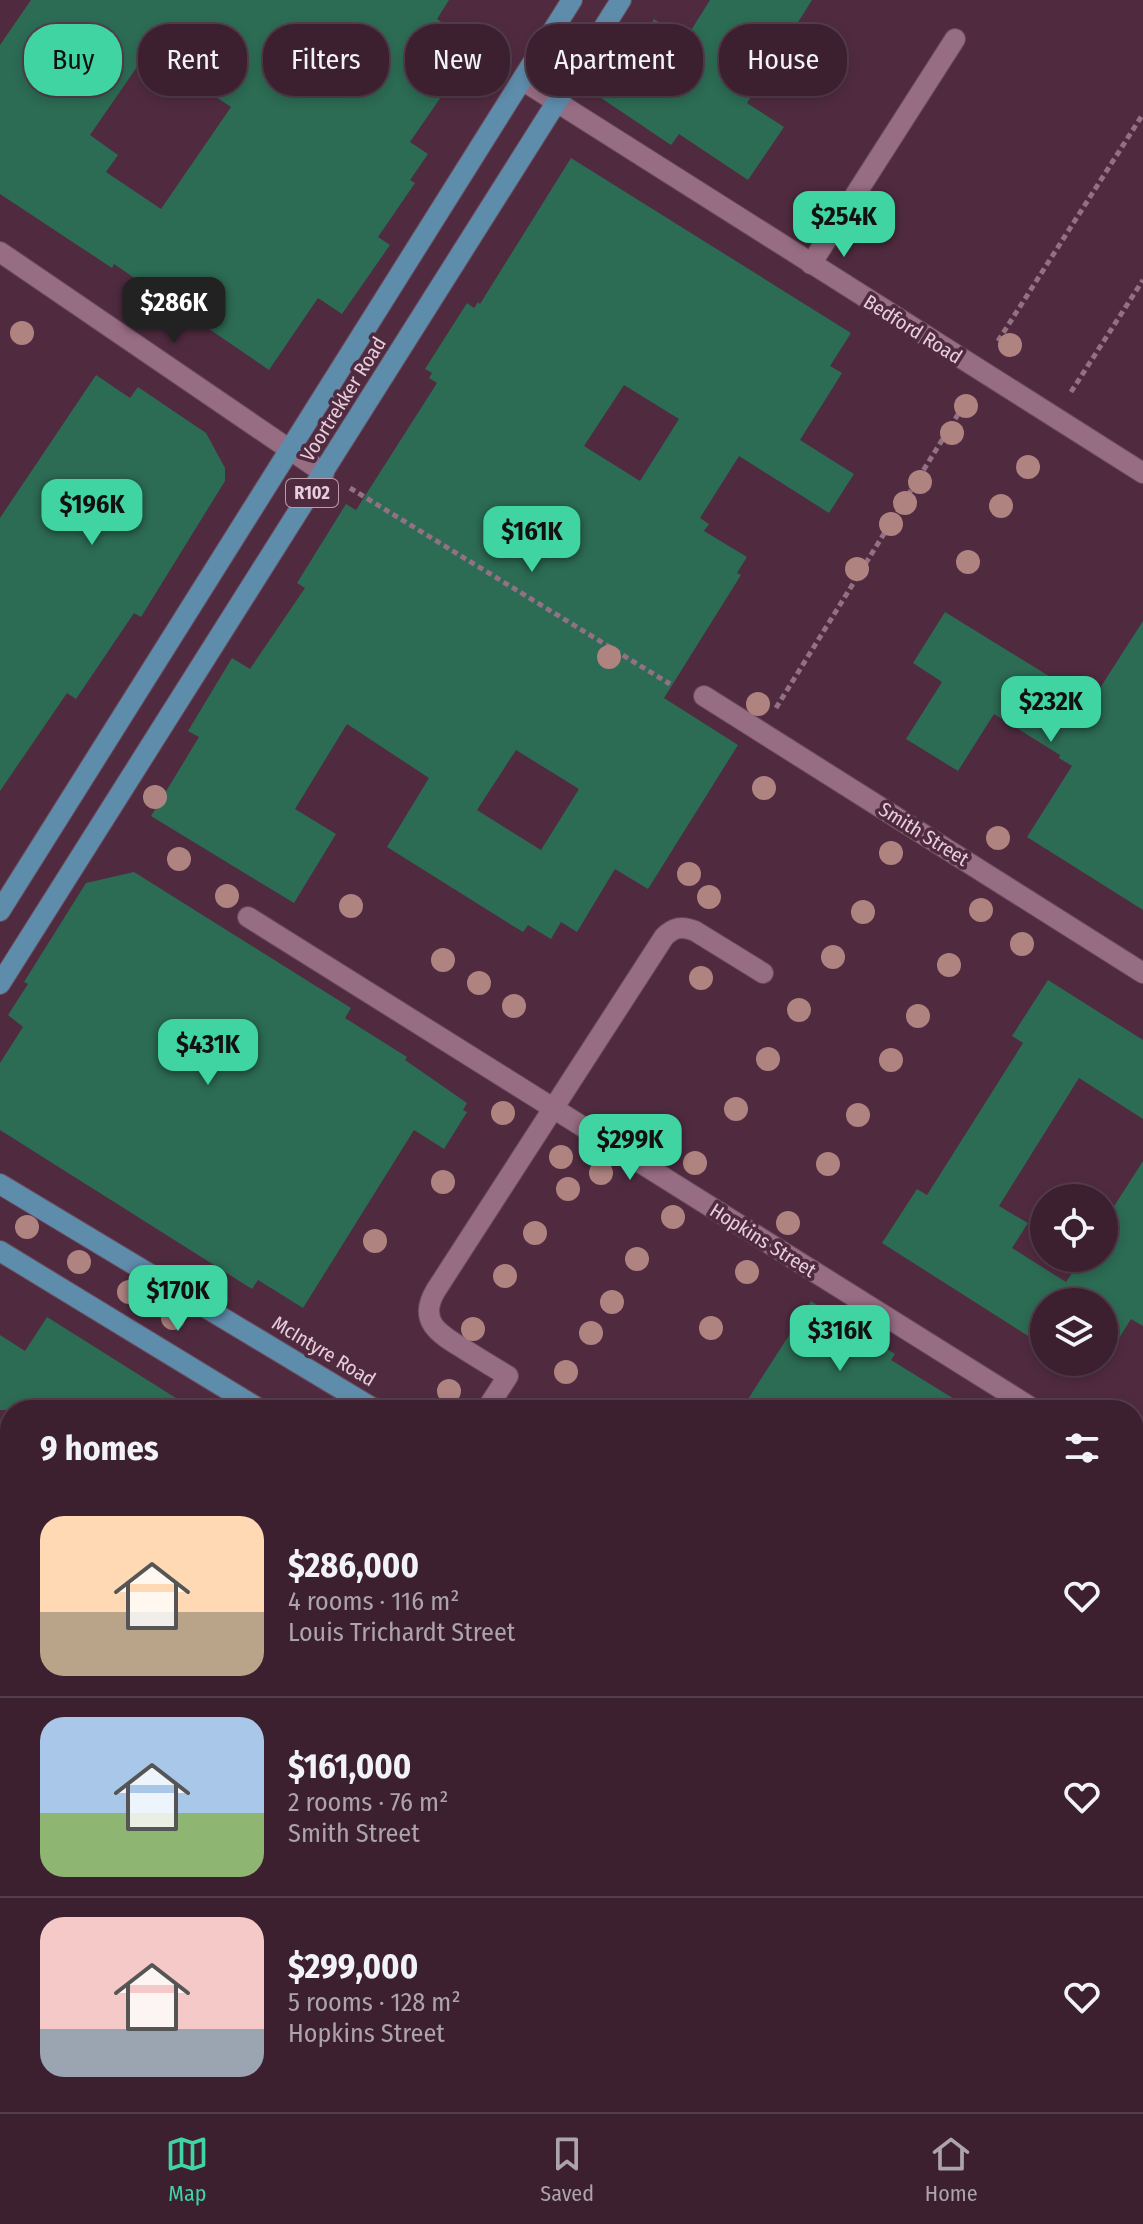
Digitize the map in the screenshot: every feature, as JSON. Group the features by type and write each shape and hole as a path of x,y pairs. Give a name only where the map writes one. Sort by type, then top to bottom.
{"main road":[{"name":"Voortrekker Road","path":"0,911 572,0"},
{"name":"Voortrekker Road","path":"0,984 621,0"},
{"name":"McIntyre Road","path":"0,1184 359,1400"},
{"path":"0,1251 245,1400"}],"street":[{"path":"811,264 955,39"},
{"name":"Bedford Road","path":"522,80 1143,473"},
{"path":"0,252 324,473"},
{"name":"Smith Street","path":"704,696 1143,973"},
{"name":"Hopkins Street","path":"248,917 1019,1400"},
{"path":"492,1400 508,1376 435,1329 428,1311 430,1300 664,937 673,929 683,926 763,973"}],"path":[{"path":"998,341 1143,114"},
{"path":"1071,393 1143,280"},
{"path":"773,712 962,408 966,388"},
{"path":"324,473 670,684"}],"building":[{"path":"31,0 449,0 437,19 444,24 405,24 405,96 442,96 410,142 428,154 410,180 415,183 378,237 390,245 342,314 318,298 269,370 114,264 112,268 0,194 0,45","holes":["24,24 122,24 122,89 138,65 138,24 247,24 247,96 215,96 231,107 161,209 106,172 118,155 90,135 117,96 24,96"]},
{"path":"710,0 812,0 797,24 719,24 719,96 751,96 747,103 784,127 748,180 679,134 671,145 601,98 703,96 703,24 695,24"},
{"path":"571,158 851,333 830,366 842,373 800,440 854,474 829,513 739,456 700,518 709,524 704,531 747,557 737,573 741,575 664,698 738,745 648,889 615,869 577,932 561,922 551,939 528,925 523,932 387,847 429,778 347,724 295,809 336,834 294,903 151,816 199,737 188,731 232,658 250,669 305,588 297,583 346,504 356,510 437,383 429,378 432,373 425,369 467,303 474,308 478,302 480,304","holes":["624,385 679,419 640,481 584,446","516,750 579,789 541,850 477,810"]},
{"path":"96,375 130,398 138,387 206,433 225,468 225,481 141,617 134,613 76,699 67,693 0,791 0,518"},
{"path":"945,612 1091,702 1143,621 1143,910 1027,837 1072,766 1059,758 1060,755 994,714 958,771 906,739 942,682 913,663"},
{"path":"134,872 351,1008 345,1018 407,1057 405,1060 467,1103 463,1110 467,1112 444,1149 414,1130 303,1308 258,1280 252,1289 0,1130 0,1063 23,1027 8,1015 28,984 24,982 86,883"},
{"path":"1048,980 1143,1040 1143,1119 1079,1078 999,1206 1028,1223 1012,1248 1030,1259 1030,1272 1050,1272 1066,1282 1073,1272 1118,1272 1118,1200 1143,1161 1143,1326 1131,1319 1118,1340 1118,1288 1030,1288 1030,1337 882,1243 917,1189 927,1195 1023,1043 1012,1036"},
{"path":"811,1301 895,1354 891,1360 956,1400 747,1400"},
{"path":"47,1317 179,1400 0,1400 0,1335 25,1351"}]}
